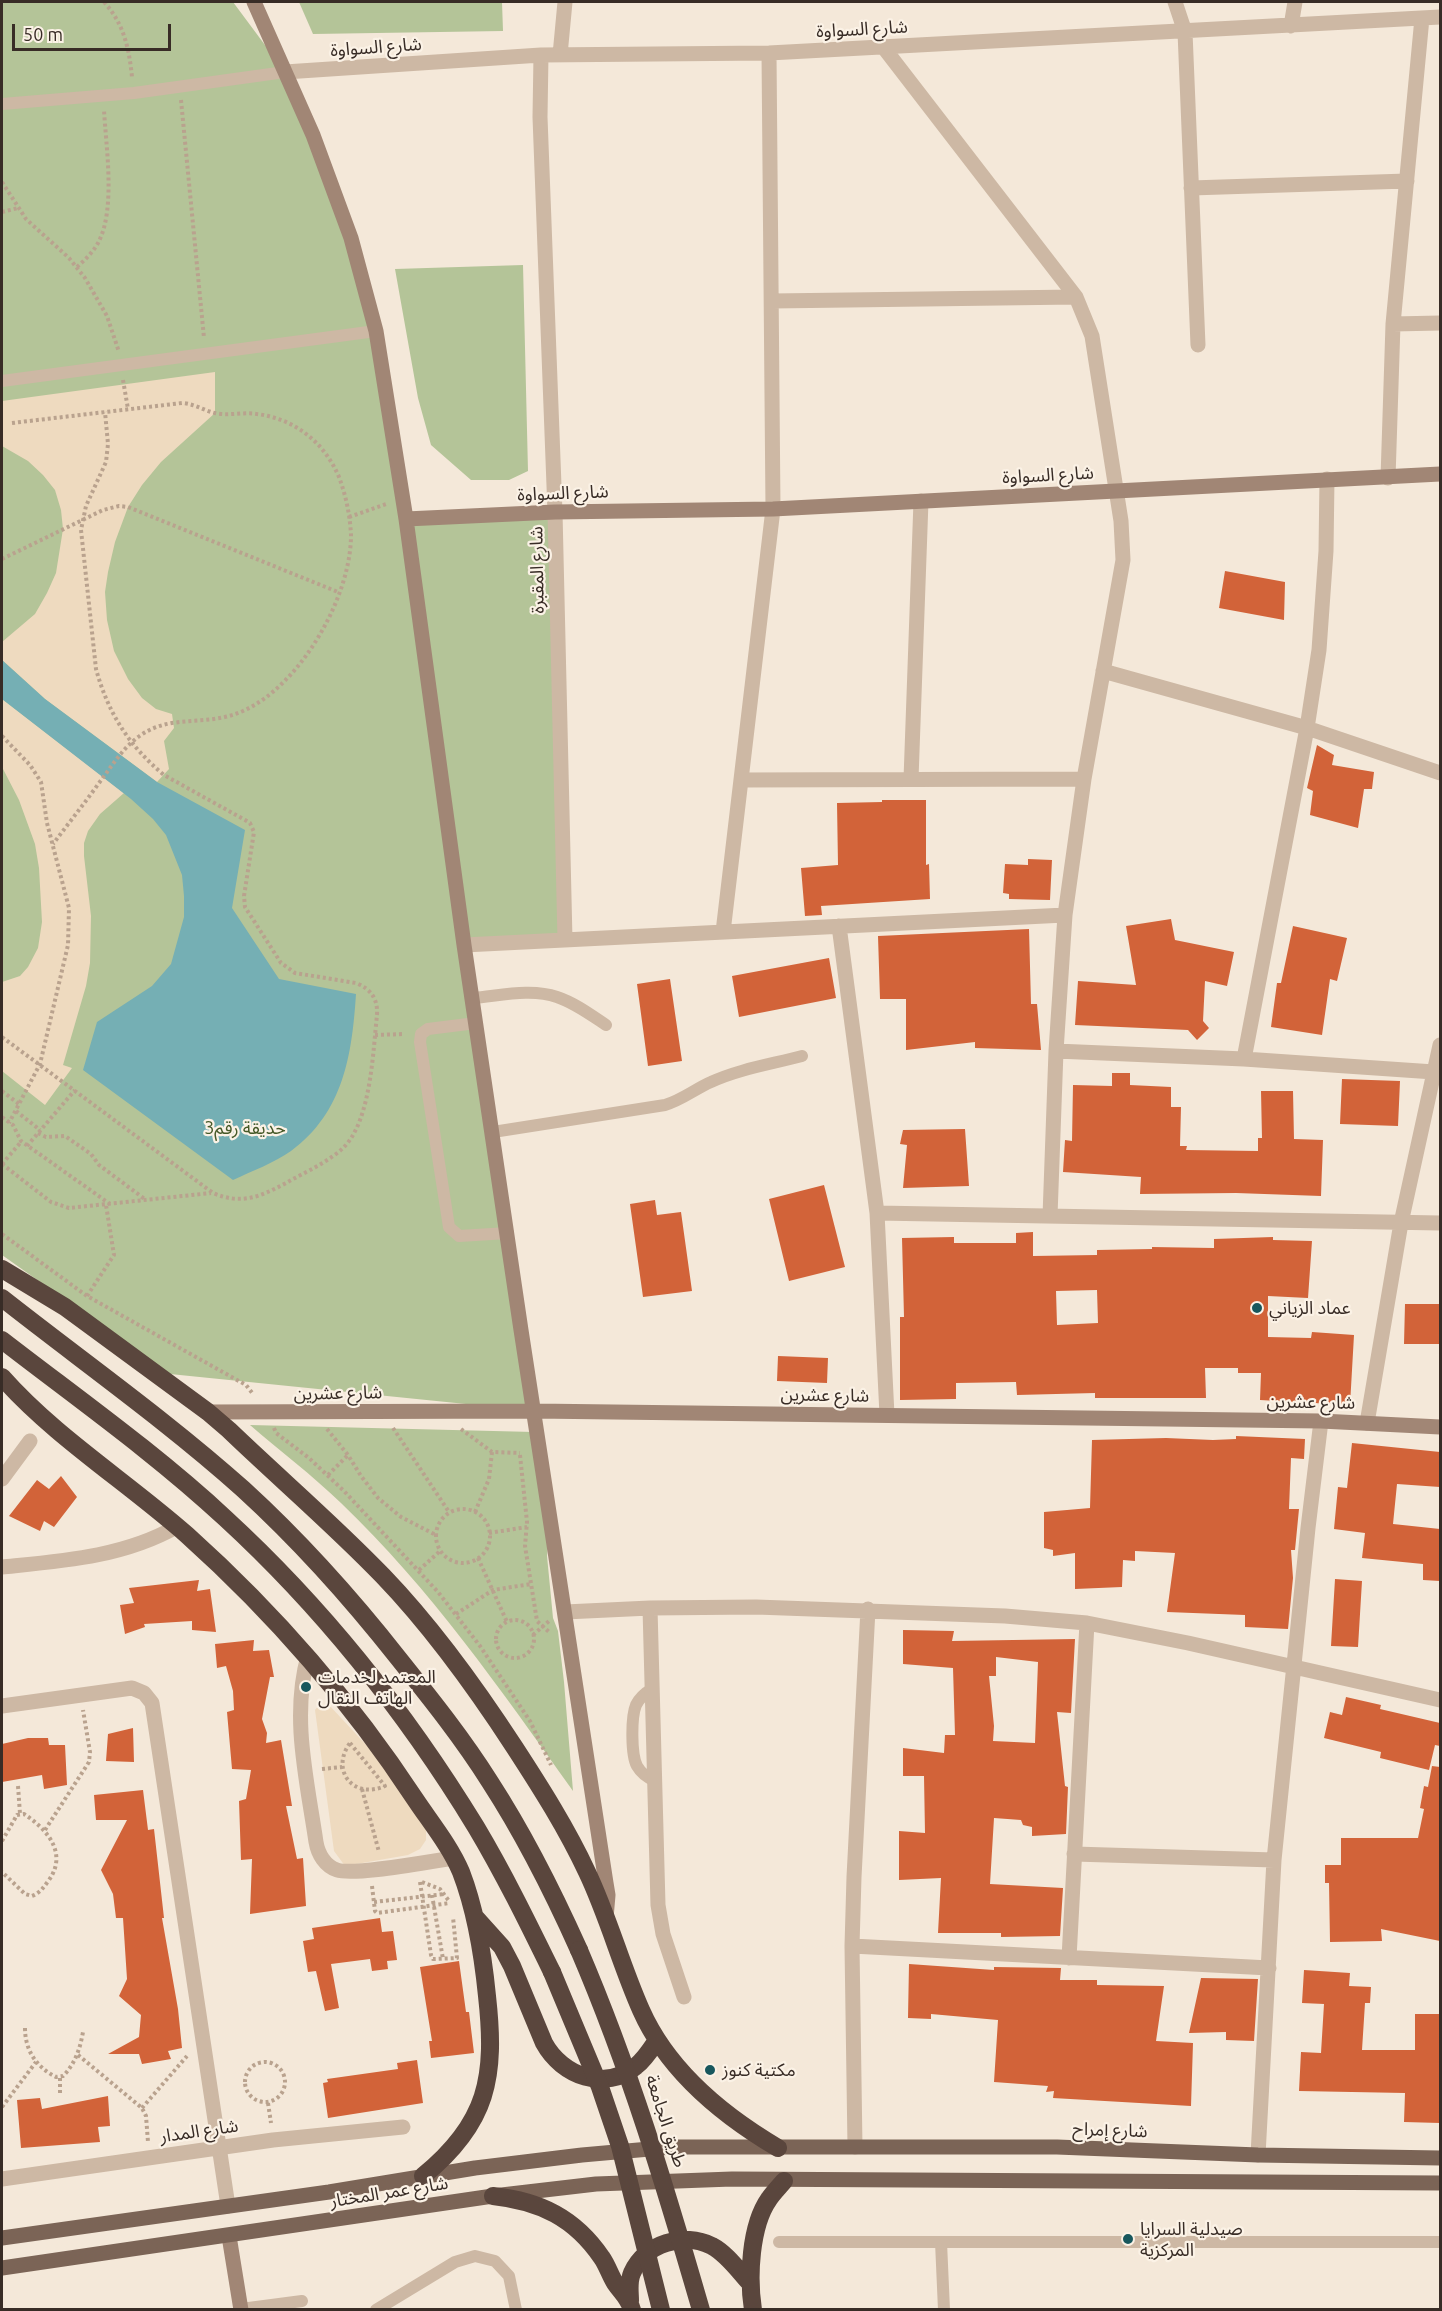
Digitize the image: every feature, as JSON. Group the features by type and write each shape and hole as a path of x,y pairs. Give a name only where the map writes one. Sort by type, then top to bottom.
{"highway":[{"path":"2,1269 65,1307 208,1412 384,1577 453,1660 485,1704 541,1790 588,1873 641,2010 657,2040 679,2070 716,2105 742,2126 778,2148"},
{"name":"طريق الجامعة","path":"2,1298 206,1458 286,1530 367,1618 434,1703 489,1781 538,1864 579,1950 606,2015 631,2081 663,2178 701,2310"},
{"path":"2,1340 166,1466 225,1518 282,1574 335,1632 384,1693 432,1759 458,1798 516,1898 552,1972 592,2067 620,2146 661,2310"},
{"path":"2,1377 44,1418 176,1527 290,1635 366,1728 454,1858 475,1917 489,2013 489,2070 486,2088 473,2121 464,2136 453,2150 423,2176"},
{"path":"475,1917 502,1947 544,2043 550,2053 567,2070 589,2078 612,2078 635,2067 644,2059 657,2040"},
{"path":"753,2310 749,2282 754,2243 768,2200 784,2181"},
{"path":"493,2196 519,2199 544,2208 567,2221 587,2238 603,2259 615,2283 631,2305"},
{"path":"631,2305 632,2274 639,2262 648,2252 674,2241 694,2241 714,2247 725,2255 749,2282"}],"main road":[{"name":"شارع عمر المختار","path":"2,2238 529,2161 672,2147 778,2148"},
{"name":"شارع إمراح","path":"778,2148 1058,2147 1258,2156 1440,2158"},
{"name":"شارع عمر المختار","path":"2,2268 493,2196 637,2181 732,2179 784,2181"},
{"path":"784,2181 1440,2183"}],"street":[{"path":"254,2 313,135 351,238 376,331 403,498 464,945 608,1895 606,1919"},
{"path":"561,55 565,2"},
{"path":"1175,2 1185,32 1198,345"},
{"path":"1291,26 1295,2"},
{"name":"شارع السواوة","path":"285,72 541,55 769,53 1440,17"},
{"path":"1388,478 1394,324 1422,18"},
{"path":"884,48 1076,297 1092,336 1121,521 1123,560 1117,605 1084,779 1065,915 1056,1051 1050,1216"},
{"path":"723,932 773,509 769,53"},
{"name":"شارع المقبرة","path":"541,55 540,117 555,512 565,940"},
{"path":"1191,188 1407,181"},
{"path":"772,301 1076,297"},
{"path":"1394,324 1440,323"},
{"name":"شارع السواوة","path":"406,519 555,512 773,509 1440,474"},
{"path":"1244,1059 1307,728 1323,607 1327,479"},
{"path":"911,779 921,501"},
{"path":"1103,671 1307,728 1440,773"},
{"path":"741,780 1084,779"},
{"path":"464,945 1065,915"},
{"path":"839,926 877,1213 887,1415"},
{"path":"1367,1423 1401,1223 1440,1045"},
{"path":"1056,1051 1244,1059 1434,1072"},
{"path":"877,1213 1440,1222"},
{"name":"شارع عشرين","path":"208,1412 535,1411 887,1415 1321,1421 1440,1427"},
{"path":"1258,2156 1274,1860 1321,1421"},
{"path":"2,1479 30,1441"},
{"path":"2,1567 111,1553 143,1543 176,1527"},
{"path":"565,1611 756,1607 868,1609 1087,1623 1440,1700"},
{"path":"650,1608 658,1905 663,1934 684,1997"},
{"path":"855,2147 852,1946 868,1609"},
{"path":"1069,1958 1087,1623"},
{"path":"308,1656 302,1677 300,1717 318,1850 327,1864 334,1869 355,1872 454,1858"},
{"path":"2,1706 132,1688 144,1693 152,1703 221,2147 228,2206"},
{"path":"1074,1854 1274,1860"},
{"path":"852,1946 1269,1968"},
{"name":"شارع المدار","path":"2,2179 221,2147 403,2127"},
{"path":"229,2236 241,2309"}],"lane":[{"path":"2,104 135,93 285,72"},
{"path":"2,381 376,331"},
{"path":"472,998 529,993 549,994 569,1002 606,1025"},
{"path":"476,1023 428,1029 421,1034 420,1042 449,1227 459,1236 508,1233"},
{"path":"493,1132 665,1105 685,1097 710,1082 802,1056"},
{"path":"652,1689 641,1697 634,1709 633,1751 637,1766 642,1773 655,1781"},
{"path":"779,2242 1440,2242"},
{"path":"941,2242 944,2310"},
{"path":"376,2310 455,2262 475,2256 495,2261 509,2276 513,2285 516,2310"},
{"path":"241,2309 302,2301"}],"path":[{"path":"104,2 125,34 135,93"},
{"path":"179,88 205,354"},
{"path":"77,267 91,254 98,243 107,219 103,96"},
{"path":"2,182 18,208 36,230 77,267 110,323 116,338 128,410"},
{"path":"2,212 18,208"},
{"path":"12,423 191,404 215,413 256,414 279,418 298,427 315,440 331,460 346,496 350,517 351,537 348,560 338,592 326,623 311,651 290,677 267,697 246,710 224,719 158,725 130,742 52,844"},
{"path":"2,1037 213,1193 224,1198 252,1199 332,1156 345,1146 358,1125 366,1102 378,1008 373,995 356,983 290,971 281,963 248,912 244,896 254,832 250,823 164,775 130,742 111,713 96,669 82,543 86,506 106,462 108,444 105,412"},
{"path":"350,517 403,498"},
{"path":"2,559 83,518 110,507 128,507 338,592"},
{"path":"2,736 30,765 41,782 52,844 69,908 69,932 40,1064 9,1123"},
{"path":"375,1035 421,1034"},
{"path":"27,1146 75,1090"},
{"path":"2,1091 19,1104"},
{"path":"16,1111 39,1132 49,1137 65,1136 91,1154 99,1165 147,1200"},
{"path":"2,1117 15,1128 21,1142 108,1204 114,1255 87,1296"},
{"path":"21,1142 2,1164 58,1205 79,1208 213,1193"},
{"path":"2,1234 87,1296 246,1385 256,1403 257,1413"},
{"path":"279,1426 274,1428 276,1433 328,1474 419,1570 456,1614 530,1721 554,1772"},
{"path":"336,1427 324,1427 348,1455 378,1498 401,1518 436,1535"},
{"path":"404,1428 393,1428 449,1512"},
{"path":"449,1429 473,1429"},
{"path":"461,1429 492,1452 520,1453"},
{"path":"519,1446 527,1527 525,1541 537,1622 552,1635"},
{"path":"476,1512 489,1479 492,1452"},
{"path":"328,1474 348,1455"},
{"path":"467,1509 476,1512 487,1525 489,1533 487,1546 478,1558 462,1562 446,1557 440,1551 436,1535 437,1526 449,1512 467,1509"},
{"path":"489,1533 527,1527"},
{"path":"419,1570 440,1551"},
{"path":"478,1558 507,1622"},
{"path":"456,1614 492,1590 531,1584"},
{"path":"518,1620 525,1623 533,1635 531,1649 519,1657 505,1655 496,1643 499,1629 507,1622 518,1620"},
{"path":"45,1830 89,1762 90,1752 80,1694"},
{"path":"362,1789 370,1790 385,1786 350,1743 345,1750 342,1767 349,1781 362,1789 376,1869 372,1888 377,1913 450,1903"},
{"path":"18,1786 20,1814"},
{"path":"2,1872 12,1884 28,1896 32,1896 39,1892 50,1878 56,1861 54,1844 45,1830 27,1816 20,1814"},
{"path":"2,1837 20,1814"},
{"path":"413,1883 420,1882 434,1886 445,1894 450,1903 457,1958 433,1959 431,1955 420,1882"},
{"path":"372,1888 382,1887"},
{"path":"374,1902 445,1894"},
{"path":"432,1895 442,1959"},
{"path":"25,2028 26,2046 36,2062 52,2076 60,2078 66,2074 78,2055 83,2032"},
{"path":"142,2108 182,2061 205,2043"},
{"path":"78,2055 142,2108 146,2116 150,2158"},
{"path":"2,2107 36,2062"},
{"path":"261,2062 277,2066 285,2079 282,2094 276,2100 268,2103 260,2103 253,2099 244,2086 244,2078 248,2071 261,2062"},
{"path":"60,2078 60,2093"}],"green space":[{"name":"حديقة رقم3","path":"2,2 233,2 285,72 351,238 406,519 555,512 565,940 465,945 535,1411 170,1374 2,1255"},
{"path":"299,2 502,2 503,31 313,34"},
{"path":"523,265 528,471 509,480 471,480 431,445 418,398 395,269"},
{"path":"250,1425 534,1432 549,1535 547,1556 553,1618 558,1631 564,1682 573,1791 463,1641 405,1570 330,1493"}],"shaded area":[{"path":"215,372 215,413 161,462 128,507 115,542 105,592 107,620 114,651 128,679 142,698 156,709 172,714 174,728 164,741 169,769 157,782 45,699 2,660 2,642 35,614 47,593 56,573 63,529 61,510 55,490 28,461 2,446 2,401"},
{"path":"2,699 124,793 100,814 88,831 84,843 91,916 90,963 86,986 63,1065 72,1068 45,1105 2,1071 2,982 20,976 28,967 38,948 42,922 39,868 35,844 19,800 2,767"},
{"path":"320,1704 329,1705 383,1763 426,1827 426,1840 420,1849 408,1855 345,1866 334,1851 315,1710"}],"water":[{"path":"2,660 45,699 157,782 245,830 232,908 279,979 356,994 348,1060 334,1100 309,1136 277,1159 233,1180 83,1070 97,1022 152,986 171,964 184,917 182,875 166,835 153,819 131,799 2,699"}],"building":[{"path":"1225,571 1285,582 1284,620 1219,608"},
{"path":"1317,745 1334,755 1332,765 1374,772 1372,789 1364,789 1358,828 1310,815 1313,791 1307,788"},
{"path":"882,800 926,800 926,865 929,864 930,899 821,906 822,915 805,916 801,868 838,865 837,803 882,802"},
{"path":"1028,859 1052,860 1050,900 1009,899 1009,894 1003,893 1005,864 1028,865"},
{"path":"1171,919 1175,940 1234,952 1227,986 1205,981 1203,1021 1209,1028 1197,1040 1188,1030 1075,1025 1078,981 1136,985 1126,926"},
{"path":"1293,926 1347,938 1337,981 1330,979 1322,1035 1271,1027 1277,983 1281,983"},
{"path":"1029,929 1031,1004 1037,1004 1041,1050 975,1048 975,1042 906,1050 906,999 880,999 878,936"},
{"path":"829,958 836,998 739,1017 732,976"},
{"path":"670,979 682,1061 648,1066 637,984"},
{"path":"1112,1073 1130,1073 1130,1085 1171,1087 1171,1107 1181,1107 1180,1146 1187,1146 1186,1150 1258,1151 1258,1138 1262,1138 1261,1091 1293,1091 1294,1139 1323,1140 1321,1196 1236,1193 1140,1194 1141,1177 1063,1172 1065,1140 1072,1141 1073,1085 1112,1086"},
{"path":"1342,1079 1400,1081 1398,1126 1340,1124"},
{"path":"965,1129 969,1186 903,1188 907,1145 900,1144 903,1130"},
{"path":"824,1185 845,1267 789,1281 769,1199"},
{"path":"655,1200 657,1215 681,1212 692,1291 643,1297 630,1204"},
{"path":"1033,1232 1033,1256 1097,1255 1097,1250 1152,1249 1152,1247 1214,1248 1214,1239 1273,1237 1273,1240 1312,1241 1308,1298 1268,1296 1268,1337 1311,1338 1312,1332 1354,1335 1350,1405 1260,1400 1261,1373 1238,1373 1238,1368 1205,1368 1206,1398 1095,1398 1095,1393 1017,1395 1016,1382 956,1383 956,1399 900,1400 900,1317 904,1317 902,1238 954,1237 954,1243 1016,1243 1016,1233","holes":["1097,1290 1098,1323 1057,1325 1056,1291"]},
{"path":"1405,1304 1440,1304 1440,1344 1404,1344"},
{"path":"778,1356 828,1358 827,1383 777,1381"},
{"path":"1236,1436 1305,1439 1304,1459 1291,1458 1289,1509 1299,1509 1295,1550 1291,1550 1293,1578 1288,1629 1245,1627 1245,1615 1167,1612 1175,1553 1135,1551 1135,1561 1123,1560 1122,1587 1075,1589 1075,1553 1053,1556 1053,1550 1044,1548 1044,1512 1090,1508 1092,1440 1166,1438 1213,1440 1236,1439"},
{"path":"1352,1443 1440,1452 1440,1487 1397,1484 1393,1524 1440,1529 1440,1581 1423,1580 1423,1564 1362,1558 1365,1533 1334,1529 1338,1487 1347,1488"},
{"path":"61,1476 77,1497 54,1527 44,1521 40,1531 9,1516 37,1480 49,1489"},
{"path":"1335,1579 1362,1581 1358,1647 1331,1646"},
{"path":"199,1580 197,1591 210,1589 216,1632 192,1630 192,1621 144,1624 145,1627 125,1634 120,1605 134,1603 129,1588"},
{"path":"903,1630 954,1631 952,1641 1075,1639 1071,1713 1057,1712 1065,1786 1068,1787 1066,1834 1032,1836 1032,1827 1023,1825 1021,1820 994,1818 990,1884 1063,1888 1060,1936 1001,1937 1001,1933 938,1933 941,1878 899,1880 899,1831 925,1833 924,1776 903,1776 903,1748 944,1753 945,1735 955,1735 953,1668 903,1664","holes":["996,1657 1038,1662 1035,1743 993,1741 994,1726 989,1676 996,1676"]},
{"path":"254,1640 253,1651 269,1650 274,1677 270,1677 262,1719 267,1733 266,1743 281,1740 292,1806 286,1806 297,1859 303,1858 306,1906 250,1914 252,1859 241,1860 239,1801 246,1799 251,1770 232,1769 227,1712 234,1710 233,1691 226,1666 217,1668 215,1644"},
{"path":"1346,1697 1381,1705 1380,1709 1440,1723 1440,1746 1435,1745 1429,1770 1380,1758 1381,1752 1324,1738 1330,1712 1342,1715"},
{"path":"133,1728 134,1762 106,1761 108,1734"},
{"path":"28,1738 48,1738 49,1745 65,1745 67,1785 44,1789 42,1775 2,1782 2,1744"},
{"path":"1432,1766 1440,1767 1440,1941 1381,1929 1382,1941 1330,1942 1329,1883 1325,1883 1325,1865 1341,1865 1341,1838 1418,1838 1424,1809 1420,1808 1424,1786 1428,1787"},
{"path":"143,1790 148,1830 154,1829 164,1918 162,1918 178,2009 182,2048 168,2051 171,2059 142,2064 139,2054 108,2054 139,2037 141,2015 119,1996 127,1979 123,1918 116,1918 113,1894 101,1870 127,1820 96,1820 94,1795"},
{"path":"380,1918 382,1932 393,1931 397,1960 387,1961 388,1969 372,1971 370,1959 331,1964 339,2008 325,2011 316,1971 308,1972 303,1941 314,1939 312,1928"},
{"path":"459,1961 474,2053 431,2058 429,2041 432,2041 420,1967"},
{"path":"909,1964 994,1970 994,1967 1061,1968 1060,1980 1097,1980 1097,1985 1164,1986 1156,2041 1193,2043 1191,2106 1053,2098 1054,2091 1046,2092 1048,2086 994,2082 998,2020 931,2014 931,2019 908,2018"},
{"path":"1304,1970 1350,1973 1349,1986 1371,1987 1370,2003 1365,2003 1362,2050 1415,2050 1415,2014 1440,2014 1440,2123 1404,2122 1405,2093 1299,2091 1301,2052 1321,2053 1324,2004 1302,2003"},
{"path":"1201,1978 1258,1979 1254,2041 1226,2040 1226,2032 1189,2033"},
{"path":"417,2060 423,2103 328,2118 323,2083 328,2082 327,2079 398,2069 397,2063"},
{"path":"108,2096 110,2126 98,2127 100,2142 21,2148 17,2100 40,2098 42,2109"}],"place":[{"name":"عماد الزياني","path":"1257,1308"},
{"name":"المعتمد لخدمات الهاتف النقال","path":"306,1687"},
{"name":"مكتية كنوز","path":"710,2070"},
{"name":"صيدلية السرايا المركزية","path":"1128,2239"}]}
